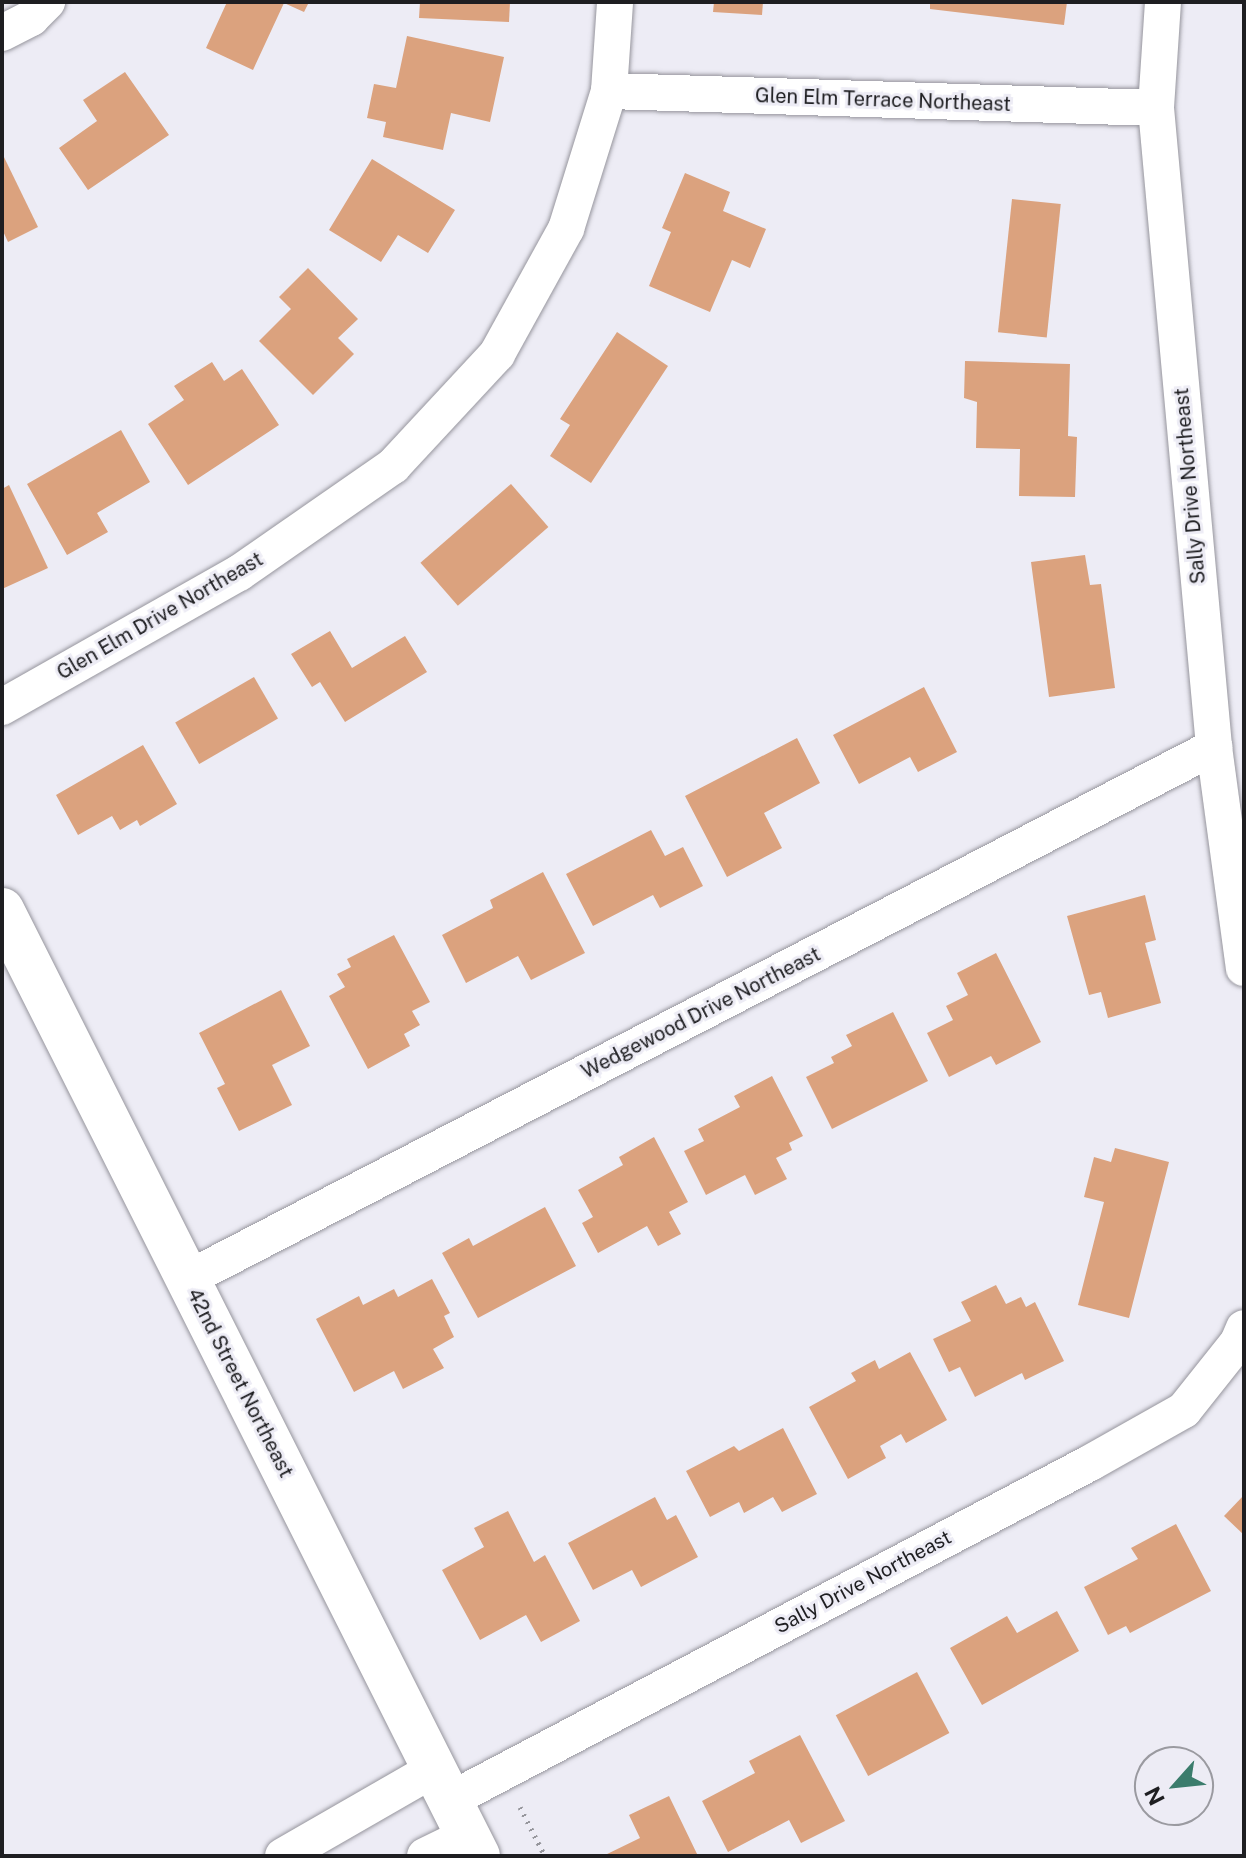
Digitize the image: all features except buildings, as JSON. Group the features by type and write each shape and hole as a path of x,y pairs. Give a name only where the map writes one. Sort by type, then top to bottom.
{"main road":[{"name":"42nd Street Northeast","path":"2,910 457,1815"}],"street":[{"path":"2,33 31,18 47,2"},
{"name":"Glen Elm Drive Northeast","path":"2,707 239,573 393,466 497,354 566,229 609,91 615,2"},
{"name":"Sally Drive Northeast","path":"1163,2 1156,108 1214,747 1244,968"},
{"name":"Glen Elm Terrace Northeast","path":"609,91 1156,108"},
{"name":"Wedgewood Drive Northeast","path":"187,1279 1214,747"},
{"name":"Sally Drive Northeast","path":"457,1815 1184,1410 1238,1342 1244,1328"},
{"path":"283,1856 457,1815"},
{"path":"425,1856 457,1815"}],"path":[{"path":"517,1801 545,1856"}]}
